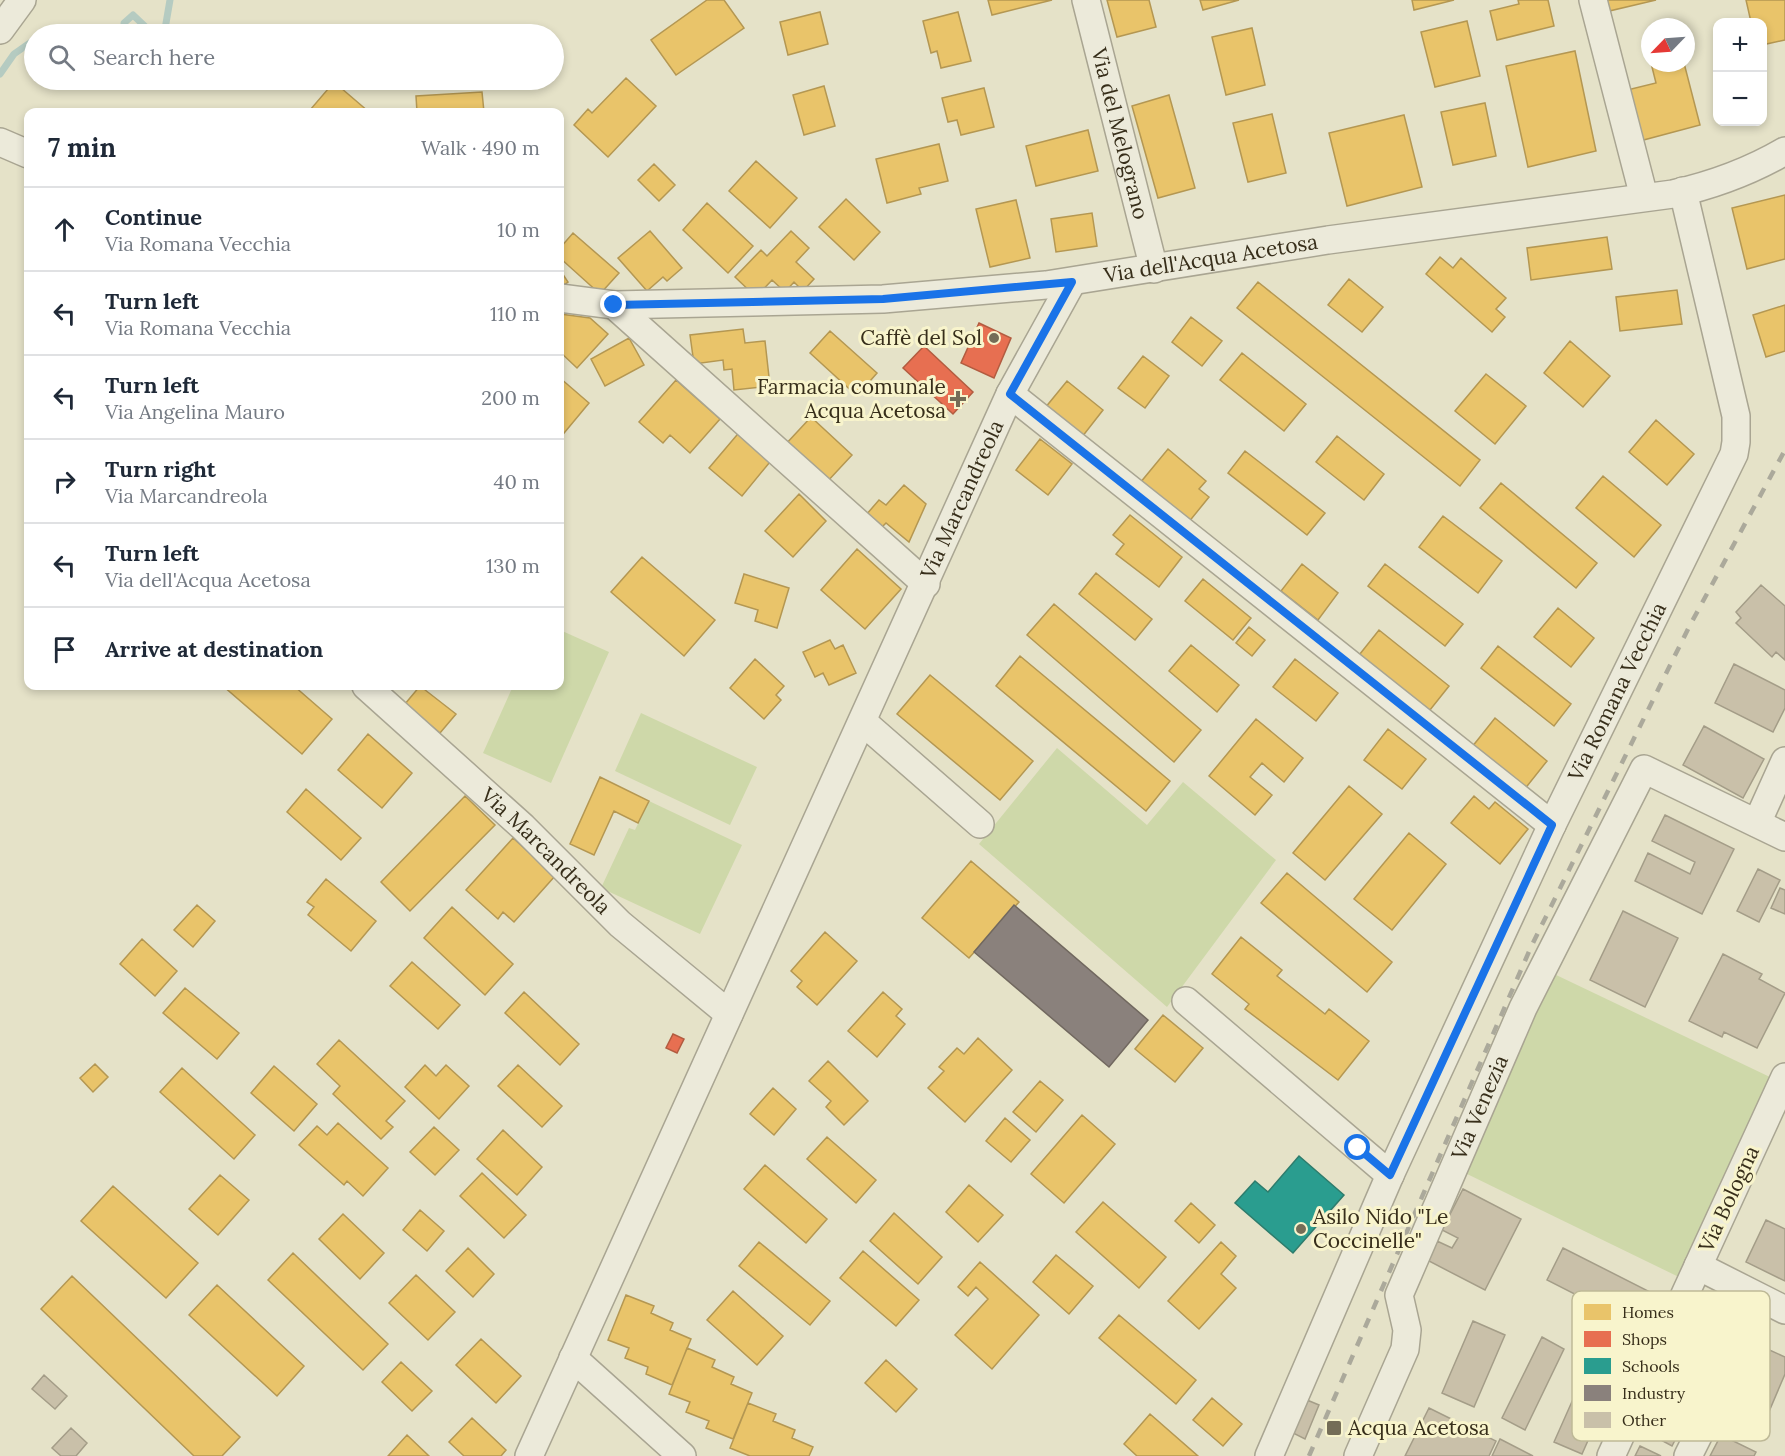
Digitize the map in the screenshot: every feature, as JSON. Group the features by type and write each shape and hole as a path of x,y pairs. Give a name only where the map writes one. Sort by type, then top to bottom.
{"street":[{"path":"0,30 22,0"},
{"name":"Via del Melograno","path":"1086,0 1154,269"},
{"path":"1593,0 1644,197"},
{"path":"0,142 24,152"},
{"name":"Via dell'Acqua Acetosa","path":"564,299 614,305 883,299 1072,282 1337,238 1683,191 1743,173 1785,151"},
{"name":"Via Romana Vecchia","path":"1269,1456 1390,1175 1552,825 1728,468 1736,442 1736,416 1683,191"},
{"name":"Via Marcandreola","path":"529,1456 926,584 1010,394 1072,282"},
{"path":"614,305 926,584"},
{"path":"1010,394 1552,825"},
{"name":"Via Marcandreola","path":"370,690 523,827 620,924 729,1014"},
{"path":"863,722 980,824"},
{"path":"1785,761 1757,823 1785,837"},
{"name":"Via Venezia","path":"1358,1456 1405,1349 1407,1330 1399,1295 1523,1008 1644,769 1757,823"},
{"path":"1186,1001 1390,1175"},
{"name":"Via Bologna","path":"1747,1291 1698,1266 1785,1077"},
{"path":"1687,1291 1698,1266"},
{"name":"Via Bologna","path":"1770,1302 1785,1310"},
{"path":"573,1358 682,1456"},
{"path":"1611,1456 1618,1441"},
{"path":"1688,1456 1696,1441"}],"green space":[{"path":"564,632 609,652 551,783 483,753 511,690 564,690"},
{"path":"641,713 757,767 730,825 615,771"},
{"path":"1057,748 1147,825 1183,782 1276,860 1167,1007 979,844"},
{"path":"649,801 742,845 700,934 601,888 629,828 635,830"},
{"path":"1552,973 1772,1078 1683,1279 1463,1172"}],"building: Homes":[{"path":"707,0 724,0 744,28 676,75 651,40"},
{"path":"988,0 1052,0 992,15"},
{"path":"1107,0 1149,0 1156,27 1117,37"},
{"path":"1200,0 1239,0 1203,10"},
{"path":"1412,0 1454,0 1414,10"},
{"path":"1518,0 1548,0 1554,26 1497,40 1490,11 1519,4"},
{"path":"1602,0 1656,0 1605,12"},
{"path":"1746,0 1785,0 1785,40 1767,44 1767,18 1750,18"},
{"path":"820,12 828,44 788,55 780,22"},
{"path":"958,12 971,61 941,68 937,51 931,53 923,21"},
{"path":"1467,21 1480,76 1435,87 1421,32"},
{"path":"1252,28 1265,85 1226,95 1212,37"},
{"path":"1575,51 1596,151 1528,167 1506,66"},
{"path":"1653,72 1686,72 1700,125 1636,142 1623,91 1656,83"},
{"path":"626,78 656,106 608,157 574,125 588,109 592,113"},
{"path":"824,86 835,126 804,135 793,95"},
{"path":"984,88 994,127 961,135 957,120 948,122 942,98"},
{"path":"327,90 343,90 364,108 312,108"},
{"path":"482,92 484,108 417,108 416,96"},
{"path":"1169,95 1195,188 1158,198 1132,106"},
{"path":"1485,103 1496,156 1453,165 1441,112"},
{"path":"1272,114 1286,173 1248,182 1233,123"},
{"path":"1404,115 1422,187 1347,206 1329,133"},
{"path":"1088,130 1098,171 1036,186 1026,146"},
{"path":"939,144 948,181 919,188 921,194 887,203 876,159"},
{"path":"756,161 797,198 770,228 729,191"},
{"path":"654,164 675,185 659,201 638,180"},
{"path":"1785,195 1785,259 1747,269 1732,208"},
{"path":"846,199 880,232 854,260 819,227"},
{"path":"1016,200 1030,258 990,267 976,209"},
{"path":"707,203 753,246 728,273 683,230"},
{"path":"1092,213 1097,246 1056,252 1051,219"},
{"path":"650,231 682,268 667,281 663,277 647,291 618,258"},
{"path":"791,231 809,248 796,262 814,279 803,291 794,282 785,292 772,280 756,297 735,277 761,250 767,256"},
{"path":"573,233 619,273 600,294 564,262 564,243"},
{"path":"1607,237 1612,269 1531,280 1527,248"},
{"path":"1440,257 1453,268 1461,258 1506,298 1496,309 1505,317 1492,332 1426,274"},
{"path":"1349,279 1383,307 1362,332 1328,305"},
{"path":"1258,282 1480,460 1460,486 1237,308"},
{"path":"1677,290 1682,324 1620,331 1616,297"},
{"path":"1785,305 1785,351 1766,357 1753,315"},
{"path":"564,315 590,318 608,334 577,368 564,356"},
{"path":"1191,317 1222,341 1202,366 1172,342"},
{"path":"743,329 745,343 765,341 770,386 734,390 732,369 724,370 723,360 694,364 690,335"},
{"path":"830,331 877,373 857,396 810,353"},
{"path":"629,338 644,365 605,386 591,359"},
{"path":"1570,341 1610,376 1583,407 1544,373"},
{"path":"1242,353 1306,404 1284,431 1220,380"},
{"path":"1143,356 1169,376 1145,408 1118,388"},
{"path":"1486,374 1526,406 1495,444 1455,411"},
{"path":"676,380 720,419 690,453 670,435 663,443 639,422"},
{"path":"564,381 589,403 564,433"},
{"path":"1067,381 1103,410 1082,437 1045,408"},
{"path":"811,417 852,455 826,483 785,445"},
{"path":"1656,420 1694,454 1667,485 1629,452"},
{"path":"742,429 774,457 742,496 709,468"},
{"path":"1337,436 1384,474 1364,500 1316,462"},
{"path":"1040,439 1072,464 1048,495 1016,470"},
{"path":"1168,449 1206,481 1199,489 1209,497 1188,523 1140,483"},
{"path":"1245,451 1325,513 1307,535 1228,473"},
{"path":"1603,476 1661,525 1634,557 1576,508"},
{"path":"1501,483 1597,563 1576,588 1480,508"},
{"path":"904,485 926,504 909,542 886,523 881,528 866,515 879,500 886,505"},
{"path":"799,494 826,521 793,557 765,531"},
{"path":"1130,515 1182,557 1159,587 1116,554 1124,544 1113,535"},
{"path":"1443,516 1502,561 1478,593 1419,547"},
{"path":"857,549 901,589 865,629 821,590"},
{"path":"642,557 715,620 684,656 611,592"},
{"path":"1302,564 1338,593 1318,620 1281,591"},
{"path":"1385,564 1463,624 1445,646 1368,586"},
{"path":"1096,573 1152,619 1135,640 1079,594"},
{"path":"744,574 789,588 777,628 755,621 758,610 735,603"},
{"path":"1203,579 1251,618 1233,640 1185,601"},
{"path":"1054,604 1201,730 1174,762 1027,635"},
{"path":"1558,608 1594,638 1571,667 1534,637"},
{"path":"1249,627 1265,640 1252,656 1236,643"},
{"path":"1379,630 1449,686 1426,715 1356,659"},
{"path":"830,640 835,649 843,645 856,673 829,685 823,673 815,677 803,652"},
{"path":"1191,645 1239,685 1217,712 1169,671"},
{"path":"1498,646 1571,704 1554,726 1481,668"},
{"path":"1020,656 1170,781 1146,811 996,686"},
{"path":"755,659 784,686 776,695 781,700 764,719 730,688"},
{"path":"1295,659 1338,693 1316,721 1273,687"},
{"path":"930,675 1033,761 1000,800 897,714"},
{"path":"228,690 299,690 332,719 302,754"},
{"path":"417,690 425,690 456,714 440,733 405,704"},
{"path":"1495,718 1547,761 1524,790 1472,747"},
{"path":"1256,719 1303,758 1284,782 1262,763 1250,777 1272,795 1255,815 1209,776"},
{"path":"1388,729 1426,759 1402,789 1364,760"},
{"path":"368,734 412,773 382,808 338,770"},
{"path":"600,777 649,801 638,823 614,811 594,855 570,844"},
{"path":"1349,786 1382,814 1325,880 1293,853"},
{"path":"306,789 361,838 341,860 287,812"},
{"path":"465,796 495,825 410,911 381,882"},
{"path":"1474,796 1489,809 1495,802 1528,829 1500,864 1451,823"},
{"path":"1409,833 1446,864 1392,930 1354,899"},
{"path":"513,838 555,876 514,922 503,912 498,919 466,890"},
{"path":"971,861 1019,902 969,958 922,918"},
{"path":"1287,873 1392,962 1367,992 1261,903"},
{"path":"326,879 376,921 351,951 308,915 314,907 307,902"},
{"path":"197,905 215,921 193,947 174,930"},
{"path":"452,907 513,964 485,995 424,938"},
{"path":"825,932 857,961 817,1005 797,987 802,981 791,971"},
{"path":"1241,937 1282,970 1277,976 1325,1014 1329,1009 1369,1041 1338,1080 1245,1009 1249,1004 1212,974"},
{"path":"142,939 177,971 155,996 120,964"},
{"path":"412,962 460,1005 438,1029 390,986"},
{"path":"185,988 239,1033 217,1059 163,1013"},
{"path":"524,992 579,1044 560,1065 505,1013"},
{"path":"883,992 902,1009 896,1016 905,1024 877,1057 848,1031"},
{"path":"1163,1015 1203,1048 1175,1082 1135,1049"},
{"path":"978,1038 1012,1070 965,1122 928,1088 944,1071 939,1067 957,1048 964,1054"},
{"path":"339,1040 405,1101 386,1121 393,1127 381,1139 333,1094 340,1086 317,1064"},
{"path":"828,1061 868,1101 844,1125 826,1107 831,1101 809,1081"},
{"path":"95,1064 108,1077 93,1092 80,1078"},
{"path":"425,1065 436,1076 446,1065 469,1086 439,1119 405,1087"},
{"path":"518,1065 562,1106 542,1127 498,1086"},
{"path":"274,1066 317,1104 294,1131 251,1093"},
{"path":"182,1068 255,1135 234,1159 160,1092"},
{"path":"1040,1081 1063,1100 1036,1132 1013,1112"},
{"path":"773,1088 796,1109 774,1135 750,1114"},
{"path":"1082,1115 1115,1144 1064,1203 1031,1174"},
{"path":"1005,1118 1030,1140 1011,1162 986,1141"},
{"path":"338,1123 388,1168 363,1196 347,1181 344,1185 299,1145 317,1126 327,1135"},
{"path":"434,1127 459,1150 435,1175 410,1152"},
{"path":"503,1130 542,1167 517,1195 477,1159"},
{"path":"827,1137 876,1180 856,1203 807,1159"},
{"path":"765,1165 827,1219 806,1243 744,1189"},
{"path":"482,1173 526,1215 504,1238 460,1196"},
{"path":"220,1175 249,1200 218,1235 189,1209"},
{"path":"969,1185 1003,1215 978,1242 946,1212"},
{"path":"113,1186 198,1263 166,1298 81,1221"},
{"path":"1103,1202 1166,1257 1139,1288 1076,1232"},
{"path":"1191,1203 1215,1225 1199,1243 1175,1221"},
{"path":"420,1210 444,1231 427,1251 403,1230"},
{"path":"894,1213 942,1257 918,1284 870,1241"},
{"path":"343,1214 384,1253 360,1279 319,1239"},
{"path":"759,1242 830,1301 810,1325 739,1266"},
{"path":"1221,1242 1236,1256 1221,1274 1236,1288 1199,1329 1168,1301"},
{"path":"468,1248 494,1274 473,1297 446,1271"},
{"path":"863,1251 919,1300 896,1326 840,1278"},
{"path":"293,1253 388,1344 363,1370 268,1280"},
{"path":"1056,1255 1093,1286 1069,1314 1033,1282"},
{"path":"980,1262 1039,1315 992,1369 955,1335 988,1299 976,1287 968,1296 958,1287"},
{"path":"416,1275 455,1312 428,1340 389,1303"},
{"path":"72,1276 240,1437 222,1456 194,1456 41,1309"},
{"path":"217,1285 304,1366 277,1396 189,1315"},
{"path":"733,1291 783,1336 757,1365 707,1320"},
{"path":"626,1295 654,1306 651,1313 673,1323 670,1330 691,1339 672,1385 646,1374 648,1367 625,1358 629,1348 608,1340"},
{"path":"1119,1315 1196,1380 1176,1404 1099,1338"},
{"path":"481,1339 521,1376 496,1403 456,1365"},
{"path":"687,1348 715,1360 712,1367 734,1377 731,1384 752,1393 733,1439 706,1428 709,1421 686,1412 690,1402 669,1394"},
{"path":"886,1360 917,1389 896,1412 865,1383"},
{"path":"401,1362 432,1391 412,1411 382,1382"},
{"path":"1212,1398 1242,1424 1223,1446 1193,1420"},
{"path":"748,1403 776,1414 773,1421 795,1430 792,1438 813,1447 809,1456 750,1456 730,1448"},
{"path":"1150,1414 1198,1456 1137,1456 1124,1444"},
{"path":"472,1418 506,1450 501,1456 464,1456 449,1442"},
{"path":"407,1435 429,1456 388,1456"}],"building: Shops":[{"path":"979,323 1011,338 994,378 961,363"},
{"path":"924,346 973,392 953,414 903,368"},
{"path":"673,1034 684,1039 677,1053 666,1048"}],"building: Schools":[{"path":"1299,1156 1344,1195 1293,1253 1235,1203 1255,1181 1268,1192"}],"building: Industry":[{"path":"1014,905 1148,1020 1109,1067 974,952"}],"building: Other":[{"path":"1761,585 1785,606 1785,660 1776,652 1772,657 1736,623 1741,618 1736,612"},
{"path":"1734,664 1785,690 1785,708 1773,732 1715,703"},
{"path":"1704,726 1764,759 1743,798 1683,765"},
{"path":"1665,815 1734,849 1702,914 1635,881 1648,853 1690,874 1695,862 1652,841"},
{"path":"1758,869 1780,880 1759,922 1737,911"},
{"path":"1780,888 1785,890 1785,914 1771,908"},
{"path":"1623,911 1678,938 1645,1007 1590,980"},
{"path":"1723,954 1762,974 1759,979 1785,993 1757,1048 1724,1032 1722,1037 1689,1021"},
{"path":"1463,1189 1521,1219 1485,1290 1427,1260 1437,1241 1452,1248 1458,1238 1442,1230"},
{"path":"1766,1220 1785,1229 1785,1281 1746,1262"},
{"path":"1563,1248 1648,1291 1572,1293 1547,1280"},
{"path":"1473,1321 1505,1335 1474,1407 1442,1393"},
{"path":"1542,1337 1564,1349 1525,1430 1502,1418"},
{"path":"1770,1350 1785,1357 1785,1374 1770,1409"},
{"path":"44,1375 67,1396 55,1409 32,1389"},
{"path":"1307,1400 1319,1405 1305,1439 1293,1433"},
{"path":"1572,1402 1572,1441 1588,1441 1582,1454 1554,1442"},
{"path":"1429,1408 1496,1441 1489,1456 1405,1456"},
{"path":"71,1428 87,1443 76,1456 61,1456 52,1448"},
{"path":"1500,1439 1533,1456 1492,1456"},
{"path":"1663,1441 1675,1441 1672,1446"},
{"path":"1718,1441 1733,1441 1756,1452 1754,1456 1710,1456"},
{"path":"1640,1446 1661,1456 1635,1456"}],"waterway":[{"path":"166,24 170,0"},
{"path":"124,24 133,15 142,24"},
{"path":"0,74 14,54 24,47"}],"railway":[{"path":"1309,1456 1531,947 1689,627 1785,450"}],"place":[{"name":"Caffè del Sol","path":"994,338"},
{"name":"Farmacia comunale Acqua Acetosa","path":"958,399"},
{"name":"Asilo Nido \"Le Coccinelle\"","path":"1301,1229"},
{"name":"Acqua Acetosa","path":"1334,1428"}],"route":[{"path":"614,305 883,299 1072,282 1010,394 1552,825 1390,1175 1358,1148"}]}
